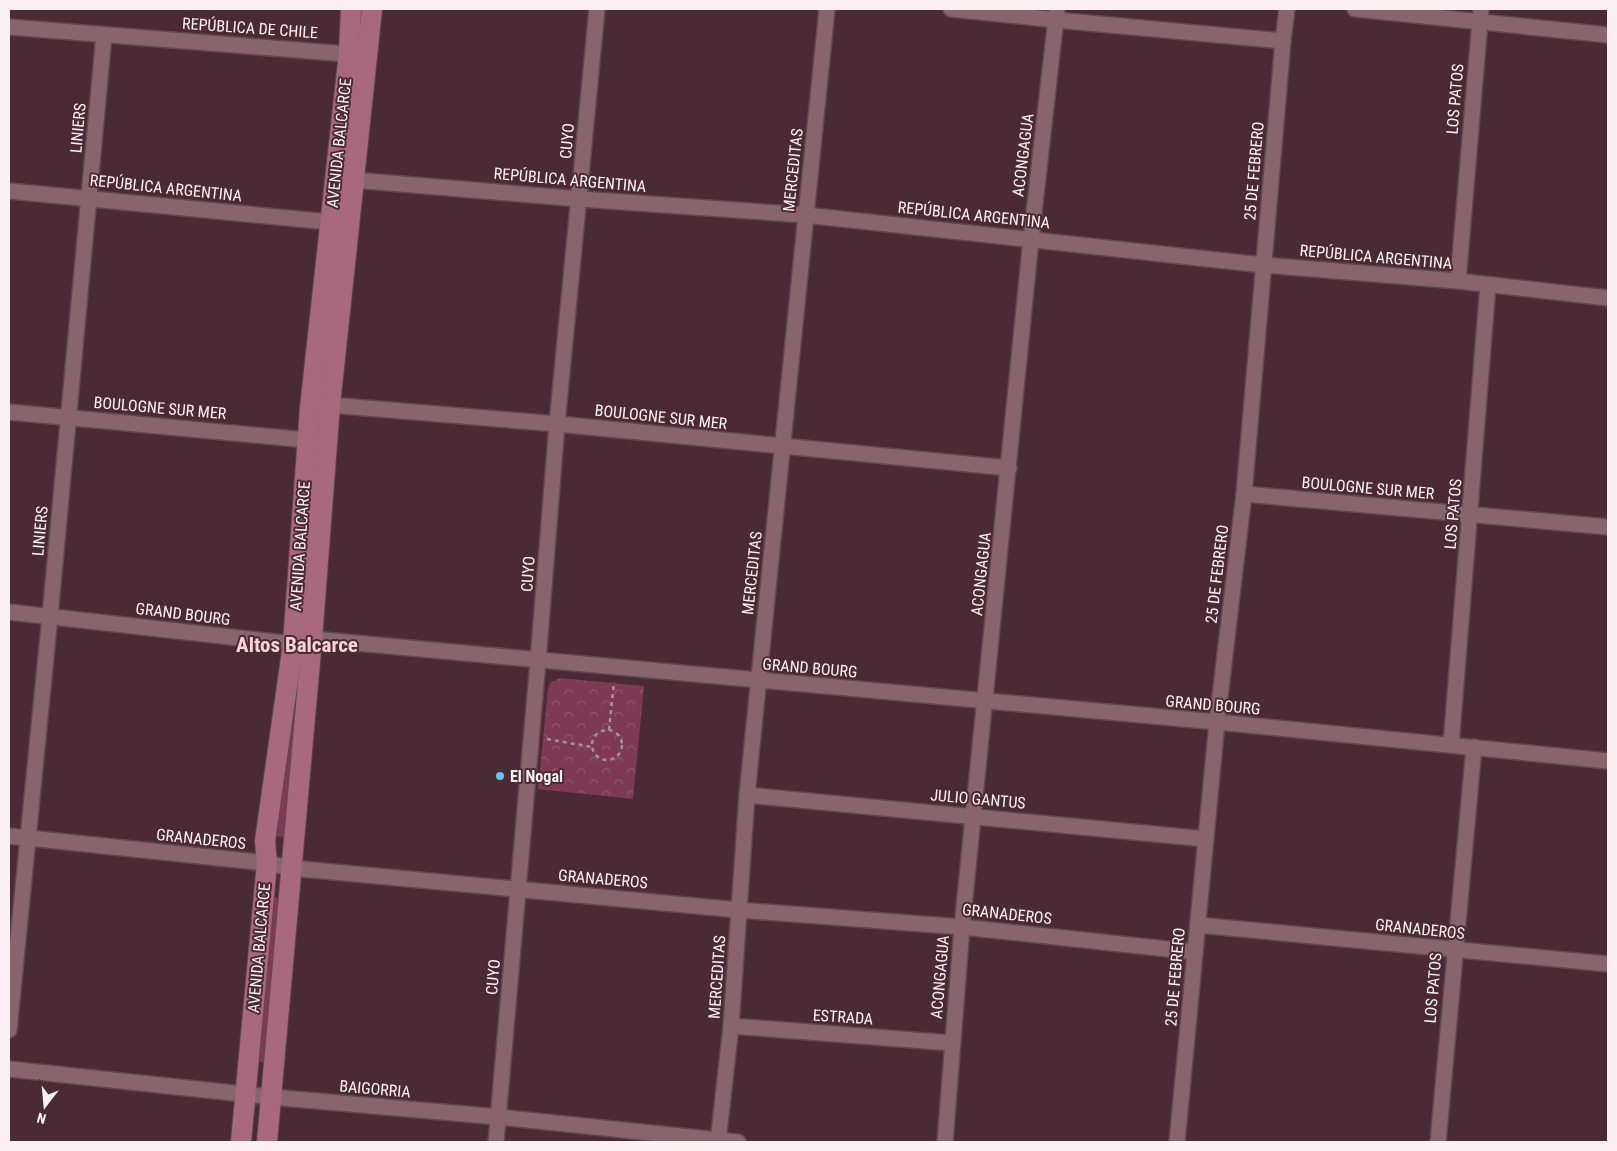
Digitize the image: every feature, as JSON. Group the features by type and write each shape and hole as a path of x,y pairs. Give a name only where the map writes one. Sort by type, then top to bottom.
{"main road":[{"name":"AVENIDA BALCARCE","path":"351,9 358,55"},
{"name":"AVENIDA BALCARCE","path":"267,1142 291,868 302,642 307,440 310,408 340,222 358,55 372,9"},
{"name":"AVENIDA BALCARCE","path":"242,1142 267,864 266,841 302,642 330,405 340,222"}],"street":[{"name":"CUYO","path":"496,1142 557,424 597,9"},
{"name":"MERCEDITAS","path":"718,1141 731,1026 747,795 827,9"},
{"path":"951,9 1056,14 1283,41"},
{"name":"25 DE FEBRERO","path":"1177,1142 1217,722 1244,494 1283,41 1288,9"},
{"path":"1355,9 1480,16 1608,35"},
{"name":"ACONGAGUA","path":"944,1142 962,927 1031,239 1056,14"},
{"name":"LOS PATOS","path":"1458,282 1480,16"},
{"name":"REPÚBLICA DE CHILE","path":"9,27 358,55"},
{"name":"LINIERS","path":"9,1030 104,35"},
{"name":"REPÚBLICA ARGENTINA","path":"345,182 806,215 1263,265 1458,282 1608,298"},
{"name":"REPÚBLICA ARGENTINA","path":"9,191 340,222"},
{"name":"LOS PATOS","path":"1450,745 1488,285"},
{"name":"BOULOGNE SUR MER","path":"310,408 330,405 557,424 1009,468"},
{"name":"BOULOGNE SUR MER","path":"9,412 307,440"},
{"name":"BOULOGNE SUR MER","path":"1244,494 1608,528"},
{"name":"GRAND BOURG","path":"9,612 302,642 986,701 1608,760"},
{"name":"LOS PATOS","path":"1438,1142 1474,747"},
{"name":"JULIO GANTUS","path":"747,795 1206,838"},
{"name":"GRANADEROS","path":"9,836 291,868 739,910 962,927 1195,952"},
{"name":"GRANADEROS","path":"1198,925 1608,964"},
{"name":"ESTRADA","path":"731,1026 952,1043"},
{"name":"BAIGORRIA","path":"9,1069 271,1098 499,1117 738,1142"}],"path":[{"path":"609,730 616,668"},
{"path":"609,730 616,732 622,741 622,752 615,759 604,760 596,756 592,747 594,737 597,734 609,730"},
{"path":"531,737 592,747"}],"green space":[{"path":"289,671 301,672 285,837 273,836"},
{"path":"560,678 644,686 633,799 538,789 548,689 550,683"},
{"path":"268,896 279,898 264,1062 252,1061"}],"place":[{"name":"El Nogal","path":"500,776"}],"district":[{"name":"Altos Balcarce","path":"297,645"}]}
